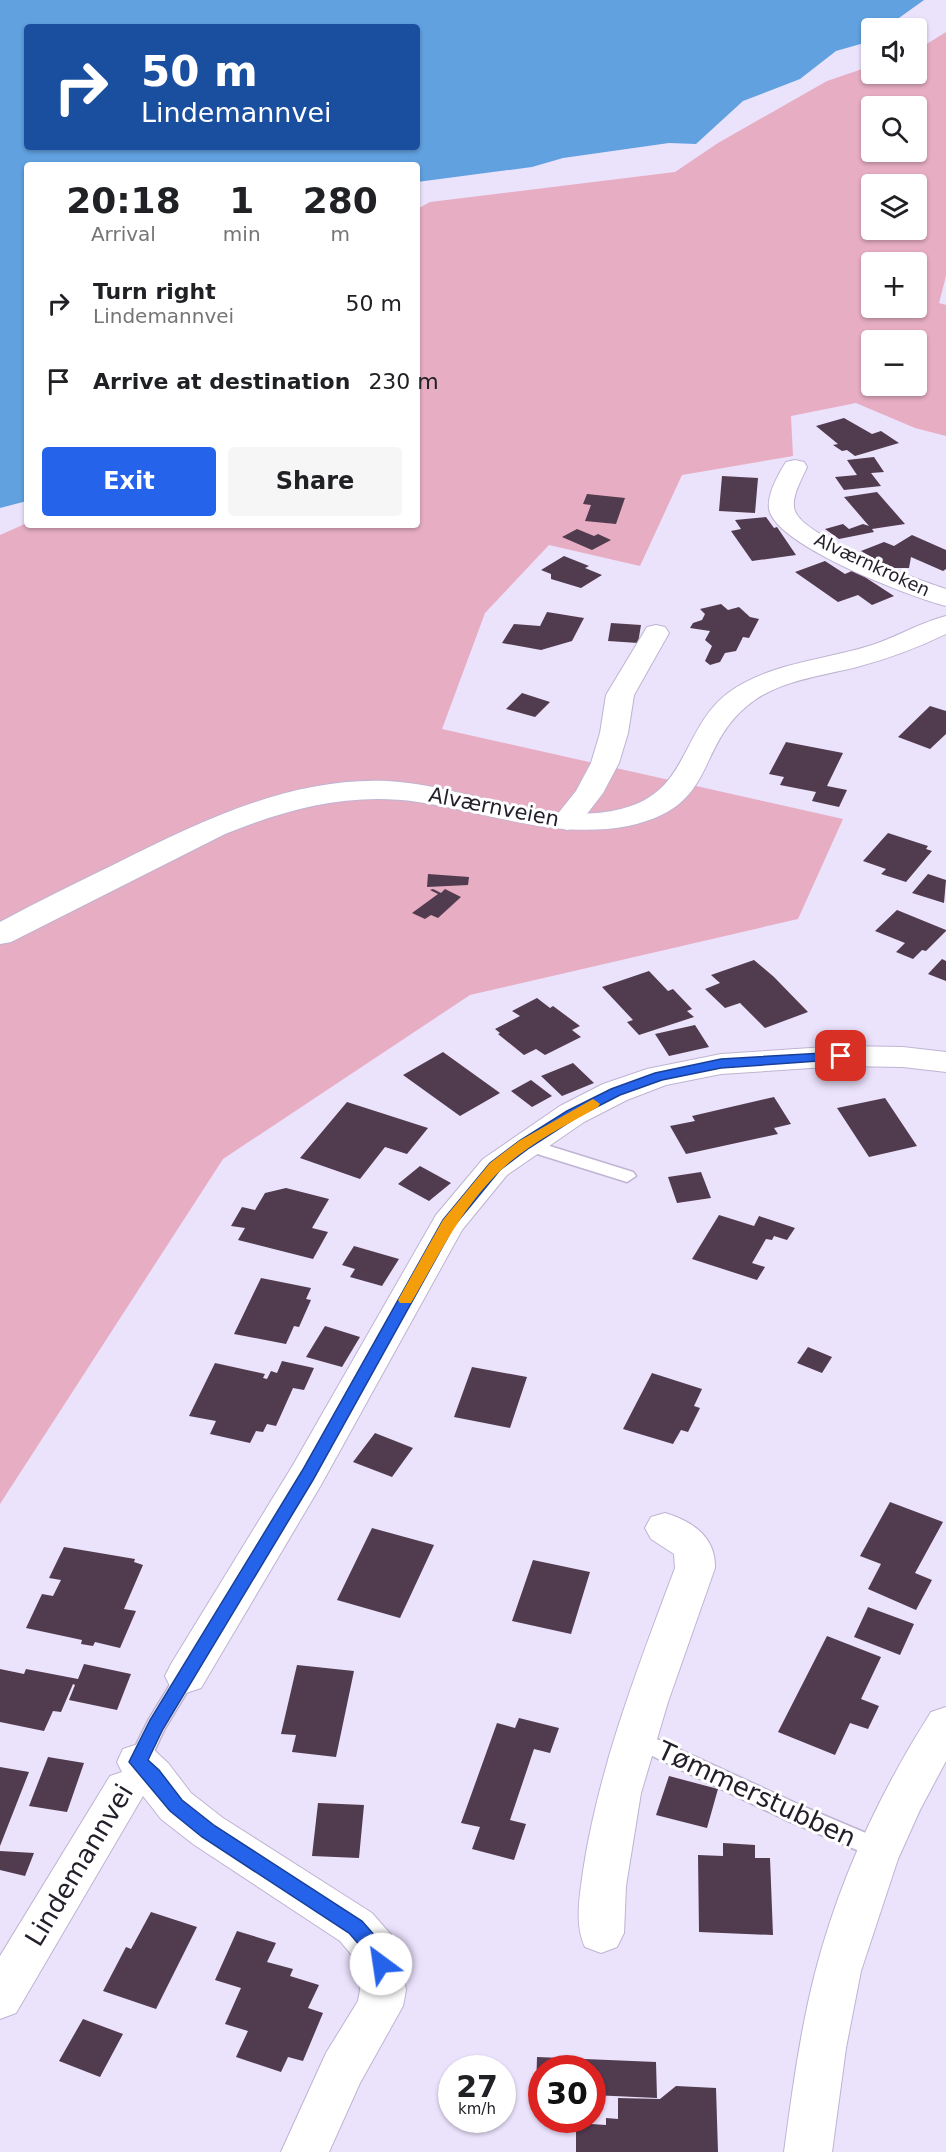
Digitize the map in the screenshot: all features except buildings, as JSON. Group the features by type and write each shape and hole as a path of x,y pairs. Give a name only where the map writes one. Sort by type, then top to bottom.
{"street":[{"name":"Alværnkroken","path":"795,468 782,499 782,509 785,517 795,527 862,565 946,598"},
{"name":"Alværnveien","path":"0,934 215,828 268,809 330,794 375,790 412,791 520,815 567,821 626,817 651,809 672,797 690,777 716,721 748,693 774,681 900,644 946,624"},
{"path":"567,821 589,793 605,763 614,733 620,695 656,633"},
{"name":"Lindemannvei","path":"186,1676 307,1475 448,1223 495,1167 524,1144 572,1114 615,1092 659,1076 721,1064 841,1056 903,1057 946,1062"},
{"name":"Tømmerstubben","path":"601,1933 601,1904 611,1827 621,1780 696,1562 694,1548 680,1535 665,1528"},
{"path":"808,2152 819,2072 839,1970 879,1849 928,1751 946,1724"},
{"name":"Lindemannvei","path":"0,1998 131,1776 208,1831 356,1927 377,1951 383,1990 380,2006 343,2068 305,2152"}],"lane":[{"path":"524,1144 627,1176"},
{"name":"Lindemannvei","path":"131,1776 186,1676"},
{"name":"Tømmerstubben","path":"635,1738 794,1813 879,1849"}],"shaded area":[{"path":"946,32 946,276 939,303 946,305 946,436 915,428 856,403 791,416 793,456 682,475 640,566 549,545 485,613 442,729 843,819 798,919 470,995 223,1159 0,1504 0,535 24,524 24,528 420,528 420,207 430,202 675,172 718,143 827,81 861,69 861,84 927,84 927,44"}],"water":[{"path":"0,0 924,0 899,18 861,18 861,44 836,51 800,79 743,101 696,144 669,143 563,158 532,167 420,182 420,162 24,162 24,502 0,508"}],"slow traffic":[{"path":"405,1300 448,1223 495,1167 524,1144 572,1114 593,1104"}],"route":[{"path":"381,1964 377,1951 356,1927 310,1895 208,1831 176,1806 153,1776 138,1762 156,1725 307,1475 448,1223 495,1167 524,1144 572,1114 615,1092 659,1076 721,1064 841,1056"}]}
